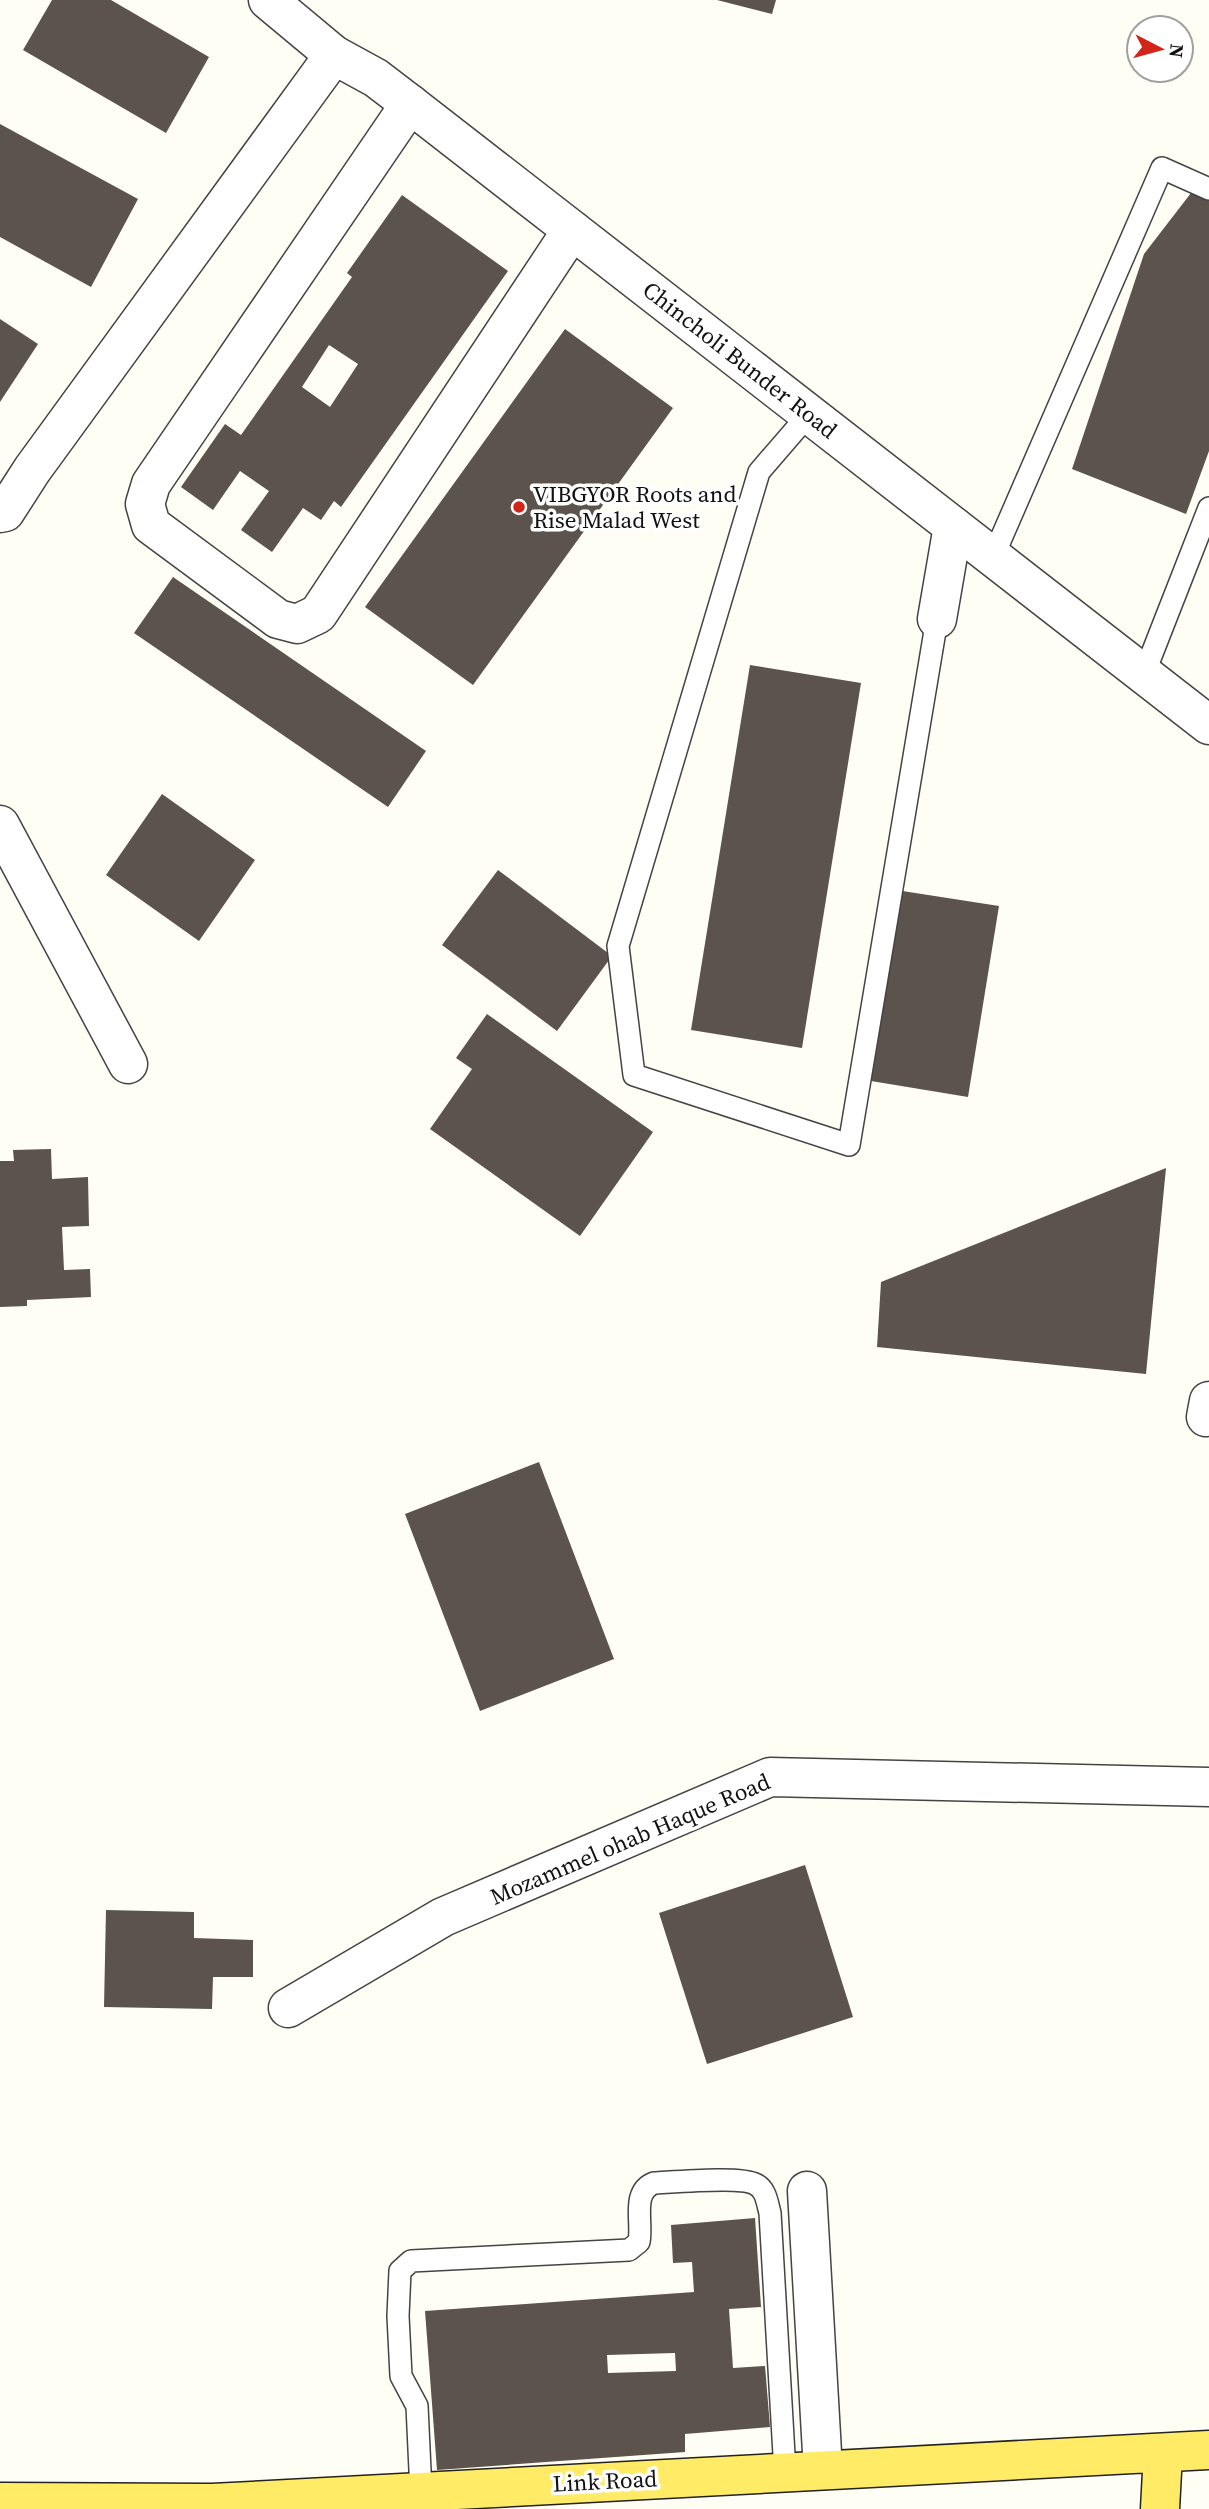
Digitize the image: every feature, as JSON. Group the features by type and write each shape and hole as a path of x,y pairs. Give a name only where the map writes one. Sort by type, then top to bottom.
{"main road":[{"name":"Link Road","path":"0,2502 212,2503 1209,2451"},
{"path":"1160,2509 1163,2453"}],"street":[{"name":"Chincholi Bunder Road","path":"268,0 334,55 376,78 410,104 1209,725"},
{"path":"0,513 5,512 32,470 334,55"},
{"path":"410,104 152,484 145,504 151,525 278,619 297,624 318,614 572,230"},
{"path":"937,619 953,526"},
{"path":"0,825 128,1064"},
{"name":"Mozammel ohab Haque Road","path":"288,2008 443,1917 770,1777 1209,1787"},
{"path":"807,2191 823,2470"}],"lane":[{"path":"993,557 1162,168 1209,189"},
{"path":"809,414 759,472 618,946 634,1075 849,1145 937,619"},
{"path":"1144,674 1209,508"},
{"path":"421,2491 417,2406 401,2375 398,2316 400,2271 404,2265 411,2261 629,2250 639,2242 640,2198 648,2185 654,2183 746,2181 761,2188 766,2197 770,2213 785,2472"}],"building":[{"path":"52,0 111,0 209,57 166,133 23,50"},
{"path":"717,0 776,0 772,14"},
{"path":"0,124 138,199 91,287 0,237"},
{"path":"1191,193 1209,200 1209,451 1186,514 1072,469 1144,254"},
{"path":"402,195 508,271 341,507 334,501 321,520 303,508 272,552 241,530 269,491 240,471 213,510 181,487 225,424 241,435 352,277 347,273","holes":["329,345 358,364 330,407 302,387"]},
{"path":"0,319 38,344 0,402"},
{"name":"VIBGYOR Roots and Rise Malad West","path":"565,329 673,408 473,685 365,607"},
{"path":"173,577 426,751 388,807 134,633"},
{"path":"750,665 861,683 802,1048 691,1030"},
{"path":"162,794 255,860 199,941 106,875"},
{"path":"498,870 612,956 557,1031 442,945"},
{"path":"896,890 999,906 968,1097 865,1080"},
{"path":"487,1014 653,1132 580,1236 430,1129 472,1069 456,1058"},
{"path":"51,1149 52,1179 88,1177 89,1226 62,1227 64,1270 90,1269 91,1297 27,1300 27,1306 0,1307 0,1161 14,1161 13,1150"},
{"path":"1166,1168 1146,1374 877,1347 881,1282"},
{"path":"539,1462 614,1659 480,1711 405,1514"},
{"path":"805,1865 853,2017 707,2064 659,1913"},
{"path":"106,1910 194,1912 194,1938 253,1940 253,1977 213,1977 212,2009 104,2007"},
{"path":"755,2218 761,2307 729,2309 733,2368 765,2366 770,2427 685,2434 685,2452 437,2470 425,2311 694,2292 692,2262 673,2263 671,2225","holes":["675,2353 676,2371 608,2373 607,2355"]}],"place":[{"name":"VIBGYOR Roots and Rise Malad West","path":"519,507"}]}
